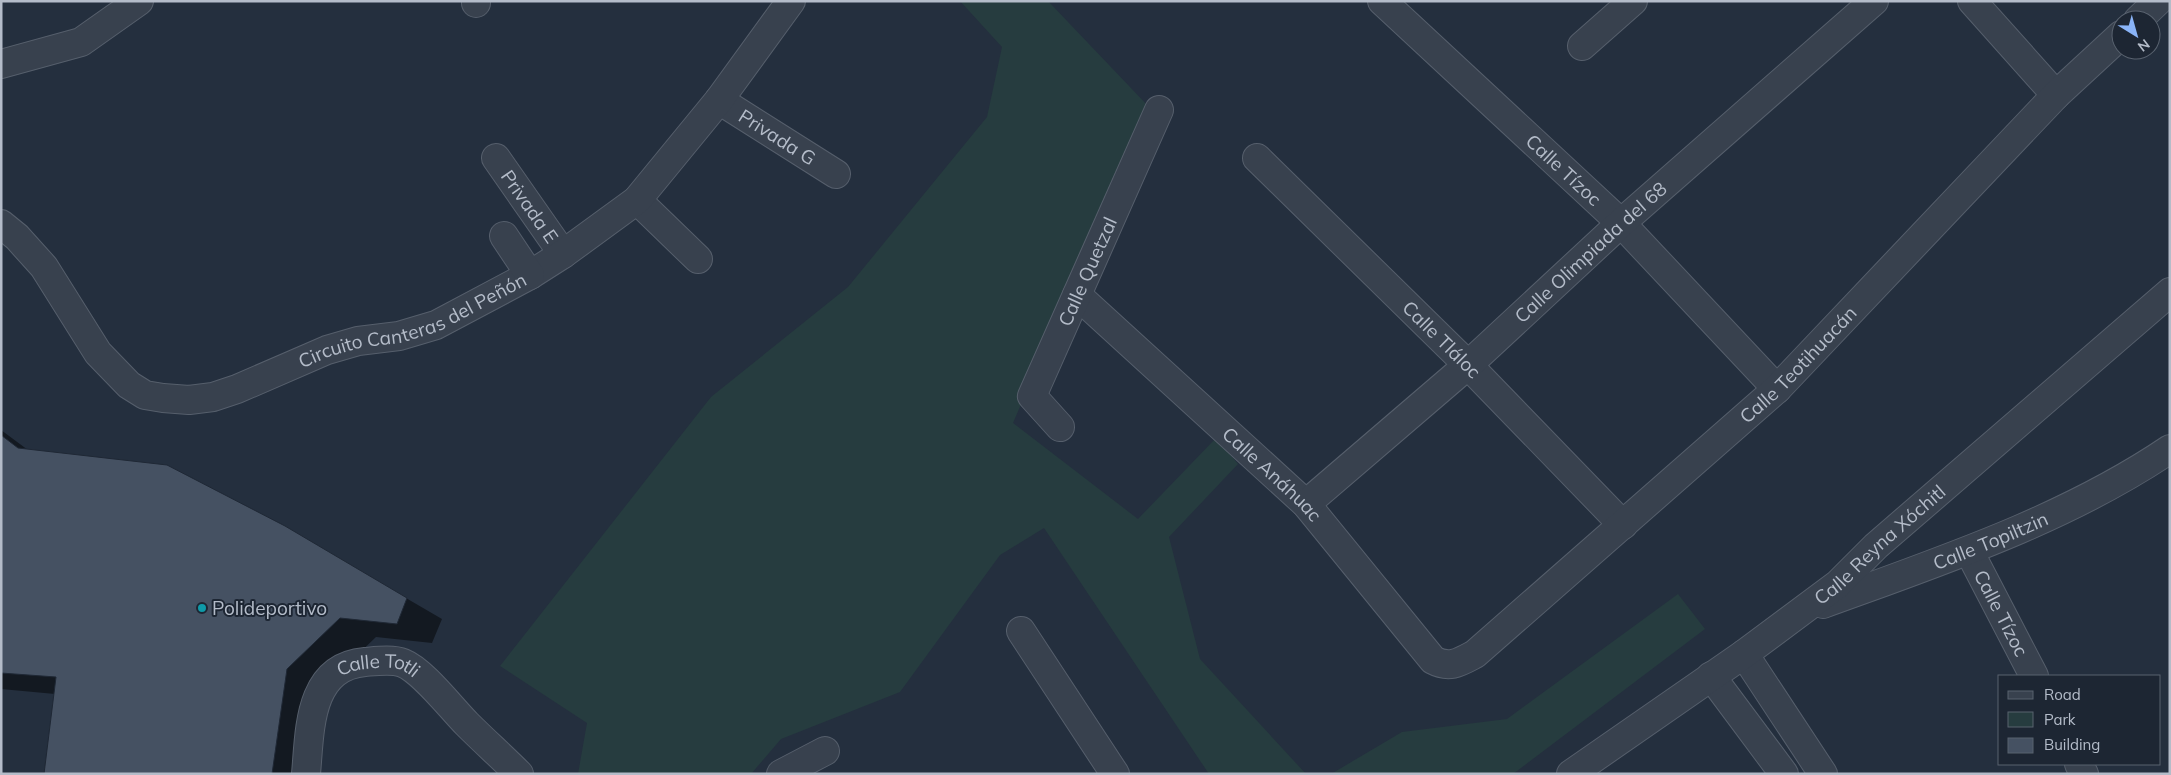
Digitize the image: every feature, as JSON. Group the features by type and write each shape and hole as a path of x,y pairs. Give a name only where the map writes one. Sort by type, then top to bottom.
{"street":[{"path":"1,64 81,42 139,1"},
{"name":"Circuito Canteras del Peñón","path":"1,224 17,237 44,267 98,352 129,385 145,395 163,398 189,400 213,397 237,389 327,350 358,341 398,336 436,325 530,275 563,254 636,200 719,100 791,1"},
{"name":"Calle Tízoc","path":"1382,1 1621,223 1777,389"},
{"path":"1582,46 1633,1"},
{"name":"Calle Olimpiada del 68","path":"1306,504 1468,365 1621,223 1874,1"},
{"path":"1972,1 2056,95"},
{"path":"2149,10 2158,1"},
{"name":"Calle Teotihuacán","path":"1450,666 1475,654 1777,389 2056,95 2111,44"},
{"name":"Privada G","path":"719,100 836,174"},
{"name":"Calle Quetzal","path":"1060,427 1032,396 1160,110"},
{"name":"Privada E","path":"496,158 563,254"},
{"name":"Calle Tláloc","path":"1258,158 1468,365 1623,525"},
{"path":"636,200 698,259"},
{"path":"504,236 530,275"},
{"name":"Calle Reyna Xóchitl","path":"1571,774 1744,654 1838,584 1876,546 2170,292"},
{"name":"Calle Anáhuac","path":"1077,295 1306,504 1433,660 1450,666"},
{"name":"Calle Topiltzin","path":"1801,611 1969,551 2120,480 2170,449"},
{"name":"Calle Tízoc","path":"1969,551 2033,675"},
{"path":"1021,631 1115,774"},
{"path":"1744,654 1823,774"},
{"name":"Calle Totli","path":"306,774 310,726 317,696 332,674 354,663 377,661 404,664 425,679 468,725 519,774"},
{"path":"1711,676 1784,774"},
{"path":"781,774 825,751"}],"green space":[{"path":"960,1 1048,1 1150,108 1013,423 1138,519 1216,438 1238,464 1169,537 1200,659 1306,774 1209,774 1044,528 1000,555 900,692 781,739 751,774 578,774 587,723 500,666 711,397 848,287 987,117 1002,47"},
{"path":"1678,594 1705,629 1513,774 1331,774 1402,732 1507,719"}],"building":[{"name":"Polideportivo","path":"1,435 18,448 167,465 285,526 407,598 397,624 340,618 287,669 272,774 44,774 56,677 1,673"}],"place":[{"name":"Polideportivo","path":"202,608"}]}
